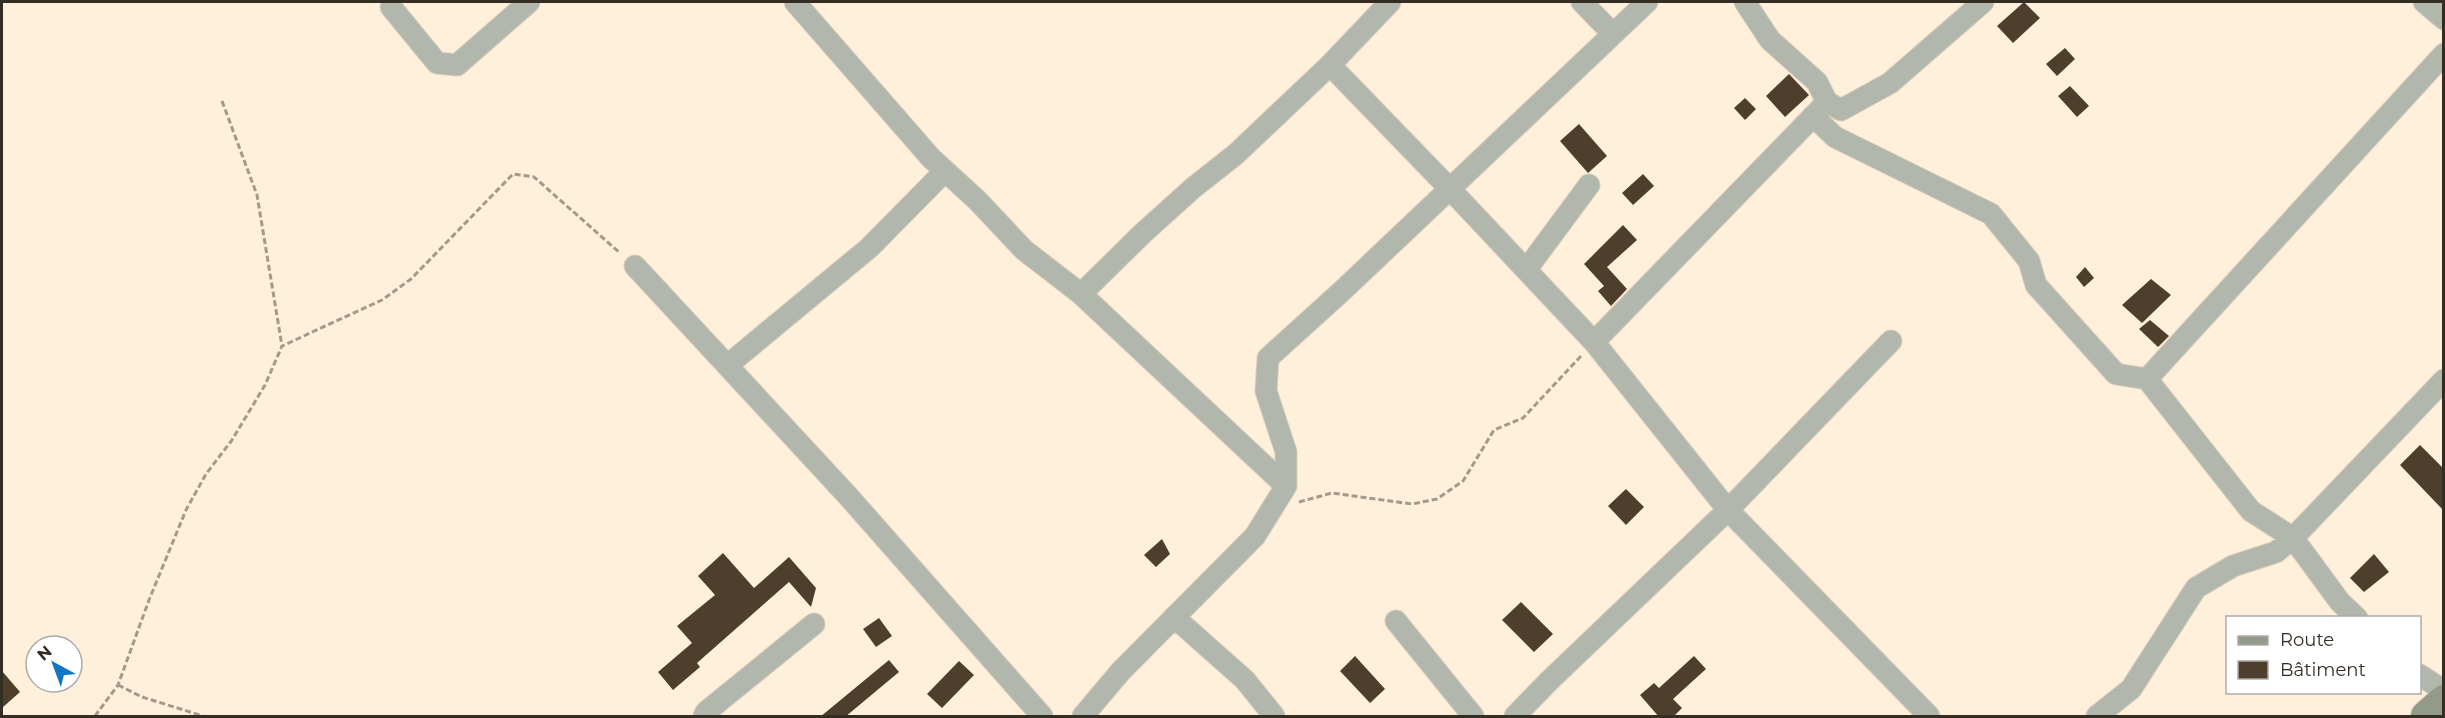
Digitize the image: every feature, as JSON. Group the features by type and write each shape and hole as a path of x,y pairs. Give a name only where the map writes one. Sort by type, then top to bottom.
{"main road":[{"path":"2426,717 2444,700"}],"street":[{"path":"391,7 437,63 457,65 529,2"},
{"path":"795,2 931,158 978,201 1024,250 1081,294 1286,486"},
{"path":"1081,294 1142,234 1193,188 1236,154 1330,65 1390,2"},
{"path":"1582,2 1613,34"},
{"path":"1083,717 1121,671 1255,536 1286,486 1286,452 1266,391 1268,358 1647,2"},
{"path":"1745,2 1770,40 1816,82 1820,109 1835,137 1991,214 2029,261 2036,285 2116,374 2147,379 2251,511 2293,538 2340,602 2355,616"},
{"path":"2424,2 2444,19"},
{"path":"1594,342 1820,109 1841,110 1890,83 1983,3"},
{"path":"2147,379 2444,54"},
{"path":"1330,65 1594,342 1728,510 1929,717"},
{"path":"729,364 869,248 945,171"},
{"path":"1526,270 1589,185"},
{"path":"635,266 729,364 1042,717"},
{"path":"1515,717 1549,681 1728,510 1891,341"},
{"path":"2097,717 2131,689 2196,588 2233,566 2276,552 2293,538 2444,380"},
{"path":"1174,617 1245,680 1274,717"},
{"path":"1396,621 1473,717"},
{"path":"704,717 706,712 814,624"},
{"path":"2421,676 2444,691"}],"path":[{"path":"95,717 118,685 149,600 186,510 206,474 232,440 266,385 282,346 257,195 222,101"},
{"path":"282,346 382,300 411,279 513,174 534,177 635,266"},
{"path":"1271,510 1332,493 1412,504 1437,499 1463,481 1494,430 1523,418 1594,342"},
{"path":"118,685 142,697 202,717"}],"building":[{"path":"2024,2 2040,18 2013,43 1997,26"},
{"path":"2065,48 2075,59 2057,76 2046,64"},
{"path":"1789,74 1809,95 1785,117 1766,96"},
{"path":"2070,86 2089,106 2077,117 2058,96"},
{"path":"1745,98 1756,109 1745,120 1734,108"},
{"path":"1579,124 1607,156 1588,173 1560,141"},
{"path":"1643,174 1654,186 1633,205 1622,193"},
{"path":"1623,225 1637,240 1607,267 1627,289 1611,306 1598,291 1604,286 1584,264"},
{"path":"2085,267 2094,278 2084,287 2076,277"},
{"path":"2151,279 2171,295 2142,323 2122,305"},
{"path":"2150,320 2169,336 2158,347 2139,329"},
{"path":"2420,445 2444,469 2444,511 2400,465"},
{"path":"1626,489 1644,507 1626,525 1608,506"},
{"path":"1162,539 1170,554 1156,567 1144,555"},
{"path":"723,553 754,588 789,557 816,588 811,607 789,582 697,663 700,667 673,690 658,672 692,643 677,626 715,595 698,576"},
{"path":"2374,554 2389,572 2364,592 2350,578"},
{"path":"1521,602 1553,634 1534,652 1502,620"},
{"path":"879,618 892,636 876,647 863,629"},
{"path":"1355,656 1385,689 1370,703 1340,671"},
{"path":"1694,656 1706,669 1673,699 1682,708 1673,717 1659,717 1640,695 1654,683 1659,688"},
{"path":"889,660 899,672 845,717 820,717"},
{"path":"959,661 974,675 942,708 927,694"},
{"path":"2,671 20,692 2,708"}]}
